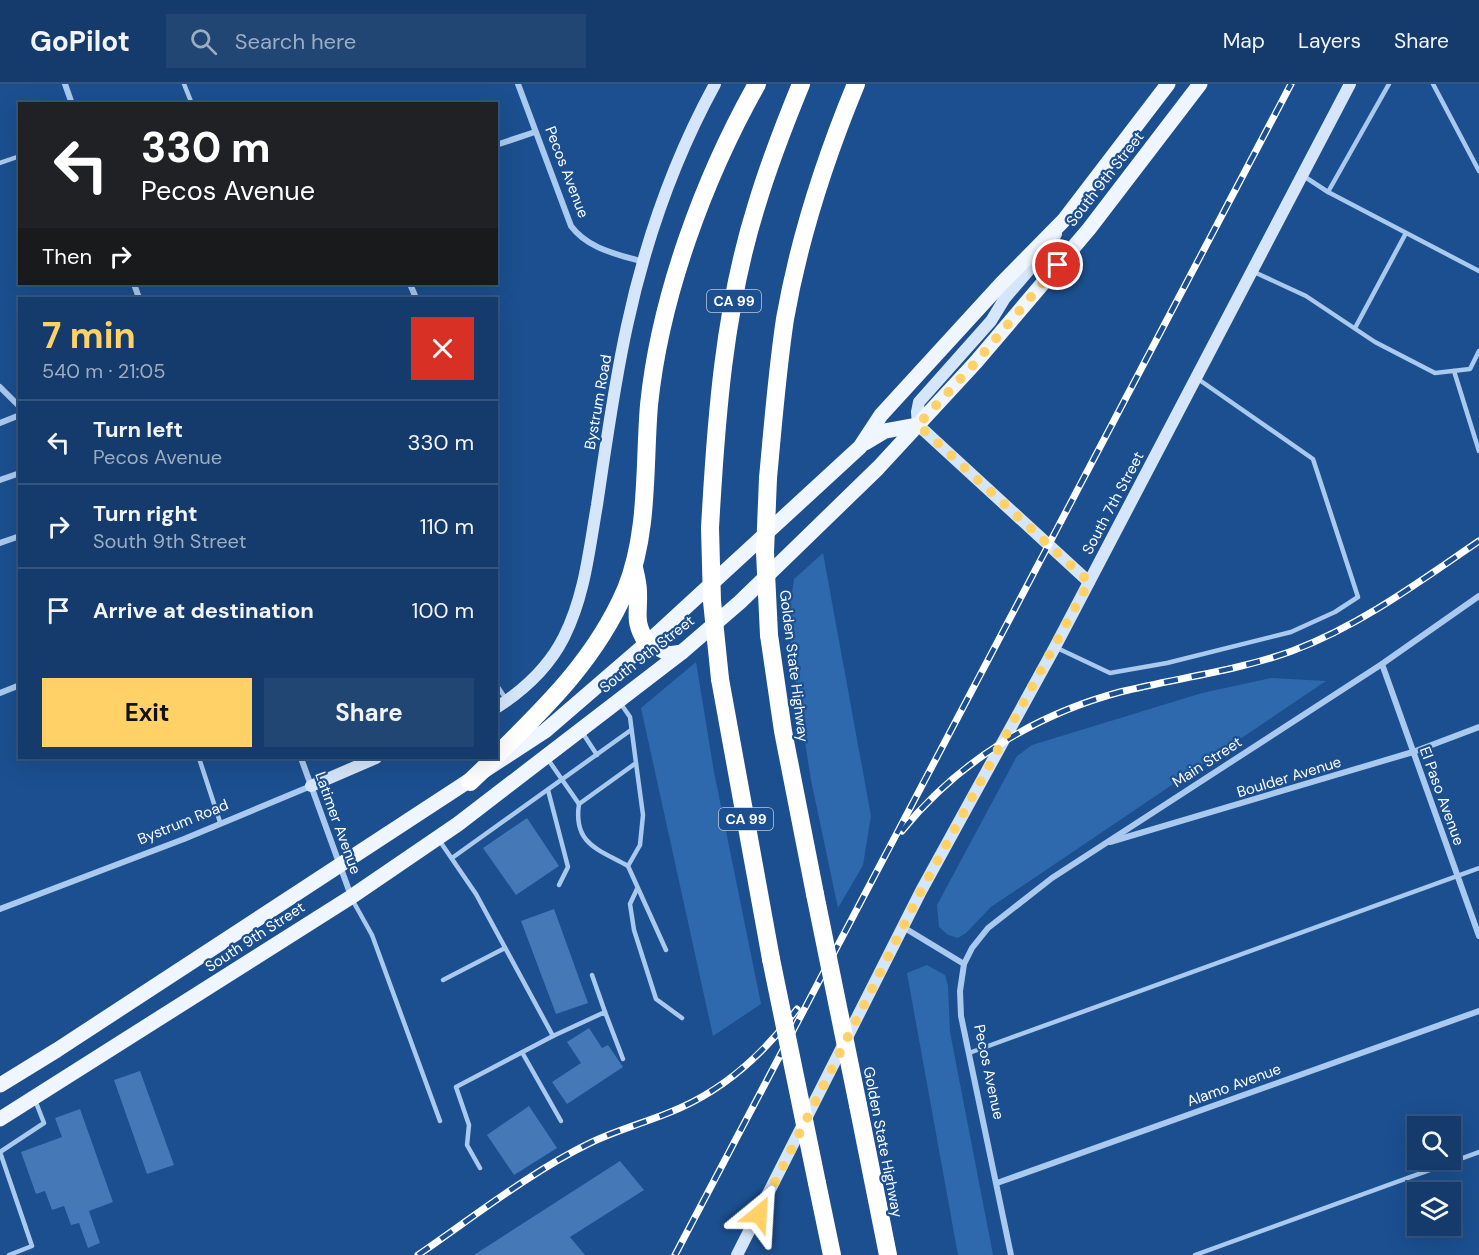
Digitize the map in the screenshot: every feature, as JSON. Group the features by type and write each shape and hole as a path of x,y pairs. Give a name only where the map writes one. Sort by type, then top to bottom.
{"highway":[{"path":"646,643 638,630 636,617 638,592 634,566 651,394 671,298 690,236 708,187 757,84"},
{"name":"CA 99","path":"801,84 757,204 739,274 721,387 710,528 712,601 720,679 771,959 832,1255"},
{"name":"Golden State Highway","path":"856,84 821,180 798,258 786,317 777,377 768,478 765,552 769,635 783,731 888,1255"},
{"path":"498,755 570,682 588,658 605,633 634,566"},
{"path":"470,782 494,759"}],"main road":[{"name":"South 9th Street","path":"0,1085 545,732 860,447 881,415 1001,284 1064,220 1168,84"},
{"name":"South 9th Street","path":"0,1119 351,897 438,837 682,652 794,550 918,425 976,362 1089,230 1200,84"},
{"path":"860,447 885,431 918,425"},
{"path":"646,643 669,654 682,652"}],"street":[{"path":"65,84 71,102"},
{"name":"Pecos Avenue","path":"518,84 571,226 579,238 592,245 644,262"},
{"name":"Bystrum Road","path":"498,707 529,684 549,662 574,614 585,580 616,380 644,262 674,172 715,84"},
{"name":"South 7th Street","path":"737,1255 903,927 1055,647 1350,84"},
{"path":"498,144 535,132"},
{"path":"1064,220 1047,249 1005,298 991,321 919,402 916,412 918,425 1089,582"},
{"path":"0,387 18,405"},
{"path":"0,423 18,416"},
{"path":"0,480 18,474"},
{"path":"0,543 18,537"},
{"name":"Main Street","path":"964,964 972,948 988,928 1052,878 1382,664 1479,596"},
{"name":"El Paso Avenue","path":"1382,664 1479,936"},
{"path":"0,693 18,686"},
{"name":"Boulder Avenue","path":"1103,844 1413,752 1479,727"},
{"name":"Latimer Avenue","path":"301,759 351,897"},
{"name":"Bystrum Road","path":"0,909 184,839 374,759"},
{"path":"903,927 964,964"},
{"name":"Pecos Avenue","path":"964,964 960,991 961,1016 1011,1255"},
{"name":"Alamo Avenue","path":"997,1183 1479,1011"}],"lane":[{"path":"184,84 191,102"},
{"path":"1329,192 1389,84"},
{"path":"1433,84 1479,171"},
{"path":"0,163 18,157"},
{"path":"1302,174 1329,192 1479,271"},
{"path":"1354,328 1407,233"},
{"path":"1252,271 1306,296 1354,328 1435,373 1479,366"},
{"path":"1470,369 1479,351"},
{"path":"1454,371 1479,451"},
{"path":"1055,647 1110,674 1167,663 1291,632 1335,612 1358,597 1313,459 1196,377"},
{"path":"498,687 508,701"},
{"path":"618,700 630,717 643,815 640,845 628,866"},
{"path":"580,729 597,755"},
{"path":"452,858 631,730"},
{"path":"546,755 579,804 576,823 588,843 628,866 666,950"},
{"path":"200,759 220,822"},
{"path":"579,804 636,763"},
{"path":"548,790 568,867 559,885"},
{"path":"438,837 476,894 553,1036"},
{"path":"969,1053 1479,868"},
{"path":"637,889 630,904 632,921 656,999 682,1018"},
{"path":"351,897 372,935 440,1121"},
{"path":"443,980 506,948"},
{"path":"592,975 623,1059"},
{"path":"480,1167 467,1145 469,1125 456,1087 523,1054 553,1036 605,1012"},
{"path":"523,1054 561,1121"},
{"path":"9,1255 32,1246 0,1152 44,1123 34,1097"},
{"path":"1196,1255 1479,1152"}],"shaded area":[{"path":"823,553 871,816 863,865 838,908 811,780 788,621 794,579"},
{"path":"696,662 714,772 761,1004 713,1036 641,708"},
{"path":"1271,678 1326,681 991,907 966,933 958,938 948,935 939,927 937,905 1017,756 1032,745 1202,693"},
{"path":"927,965 945,975 948,986 950,1032 993,1255 958,1255 907,973"}],"building":[{"path":"527,818 559,866 516,895 483,848"},
{"path":"554,909 588,1003 556,1014 521,921"},
{"path":"589,1028 602,1048 608,1045 623,1067 567,1104 552,1082 581,1063 567,1042"},
{"path":"140,1071 174,1165 147,1174 114,1080"},
{"path":"529,1106 557,1148 514,1175 487,1135"},
{"path":"80,1109 113,1202 89,1211 100,1243 88,1248 79,1223 71,1225 64,1206 52,1210 45,1191 36,1194 21,1152 62,1137 55,1118"},
{"path":"620,1161 644,1190 570,1237 585,1255 474,1255"}],"railway":[{"path":"675,1255 1291,84"},
{"path":"902,831 948,783 1000,744 1028,728 1088,702 1120,692 1250,664 1292,651 1366,616 1479,541"},
{"path":"418,1255 524,1181 568,1154 601,1138 680,1108 714,1089 759,1053 797,1009"}],"route":[{"path":"759,1214 921,891 1089,582 918,425 976,362 1058,265"}]}
